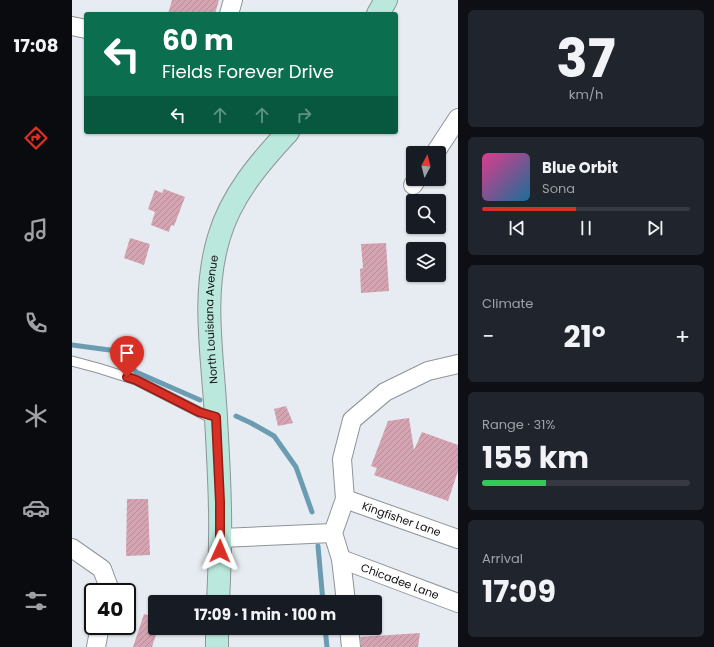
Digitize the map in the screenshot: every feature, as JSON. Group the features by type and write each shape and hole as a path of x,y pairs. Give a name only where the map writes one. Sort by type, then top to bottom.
{"street":[{"path":"230,12 233,0"},
{"path":"379,12 386,0"},
{"path":"72,26 84,29"},
{"path":"439,146 458,118"},
{"name":"North Louisiana Avenue","path":"218,595 220,538 216,417 209,322 210,289 214,257 219,236 231,207 248,178 286,134"},
{"path":"345,595 341,559 334,533 345,499 342,459 352,420 385,392 428,371 458,364"},
{"name":"Kingfisher Lane","path":"345,499 458,539"},
{"path":"220,538 334,533"},
{"path":"72,548 102,569 107,583"},
{"name":"Chicadee Lane","path":"341,559 458,602"},
{"path":"96,647 98,635"},
{"path":"217,635 217,647"},
{"path":"350,635 352,647"}],"lane":[{"path":"72,361 136,380 199,412 216,417"}],"building":[{"path":"172,0 219,0 216,12 169,12"},
{"path":"164,189 185,197 174,226 171,225 169,232 151,225 155,212 148,209 155,190 162,193"},
{"path":"130,238 150,244 144,265 124,258"},
{"path":"386,243 389,291 361,293 360,269 363,268 361,244"},
{"path":"286,406 293,423 278,426 274,409"},
{"path":"409,418 414,450 422,432 458,445 458,471 448,501 374,475 377,468 371,466 388,421"},
{"path":"127,499 148,499 150,555 126,556"},
{"path":"144,614 148,615 148,635 156,635 152,647 133,647"},
{"path":"420,633 418,647 361,647 360,637"}],"waterway":[{"path":"72,345 117,351 136,372 200,400"},
{"path":"236,416 274,436 296,467 312,512"},
{"path":"318,546 322,595"},
{"path":"326,635 327,647"}],"route":[{"path":"127,377 136,380 205,415 216,417 220,502 220,551"}]}
